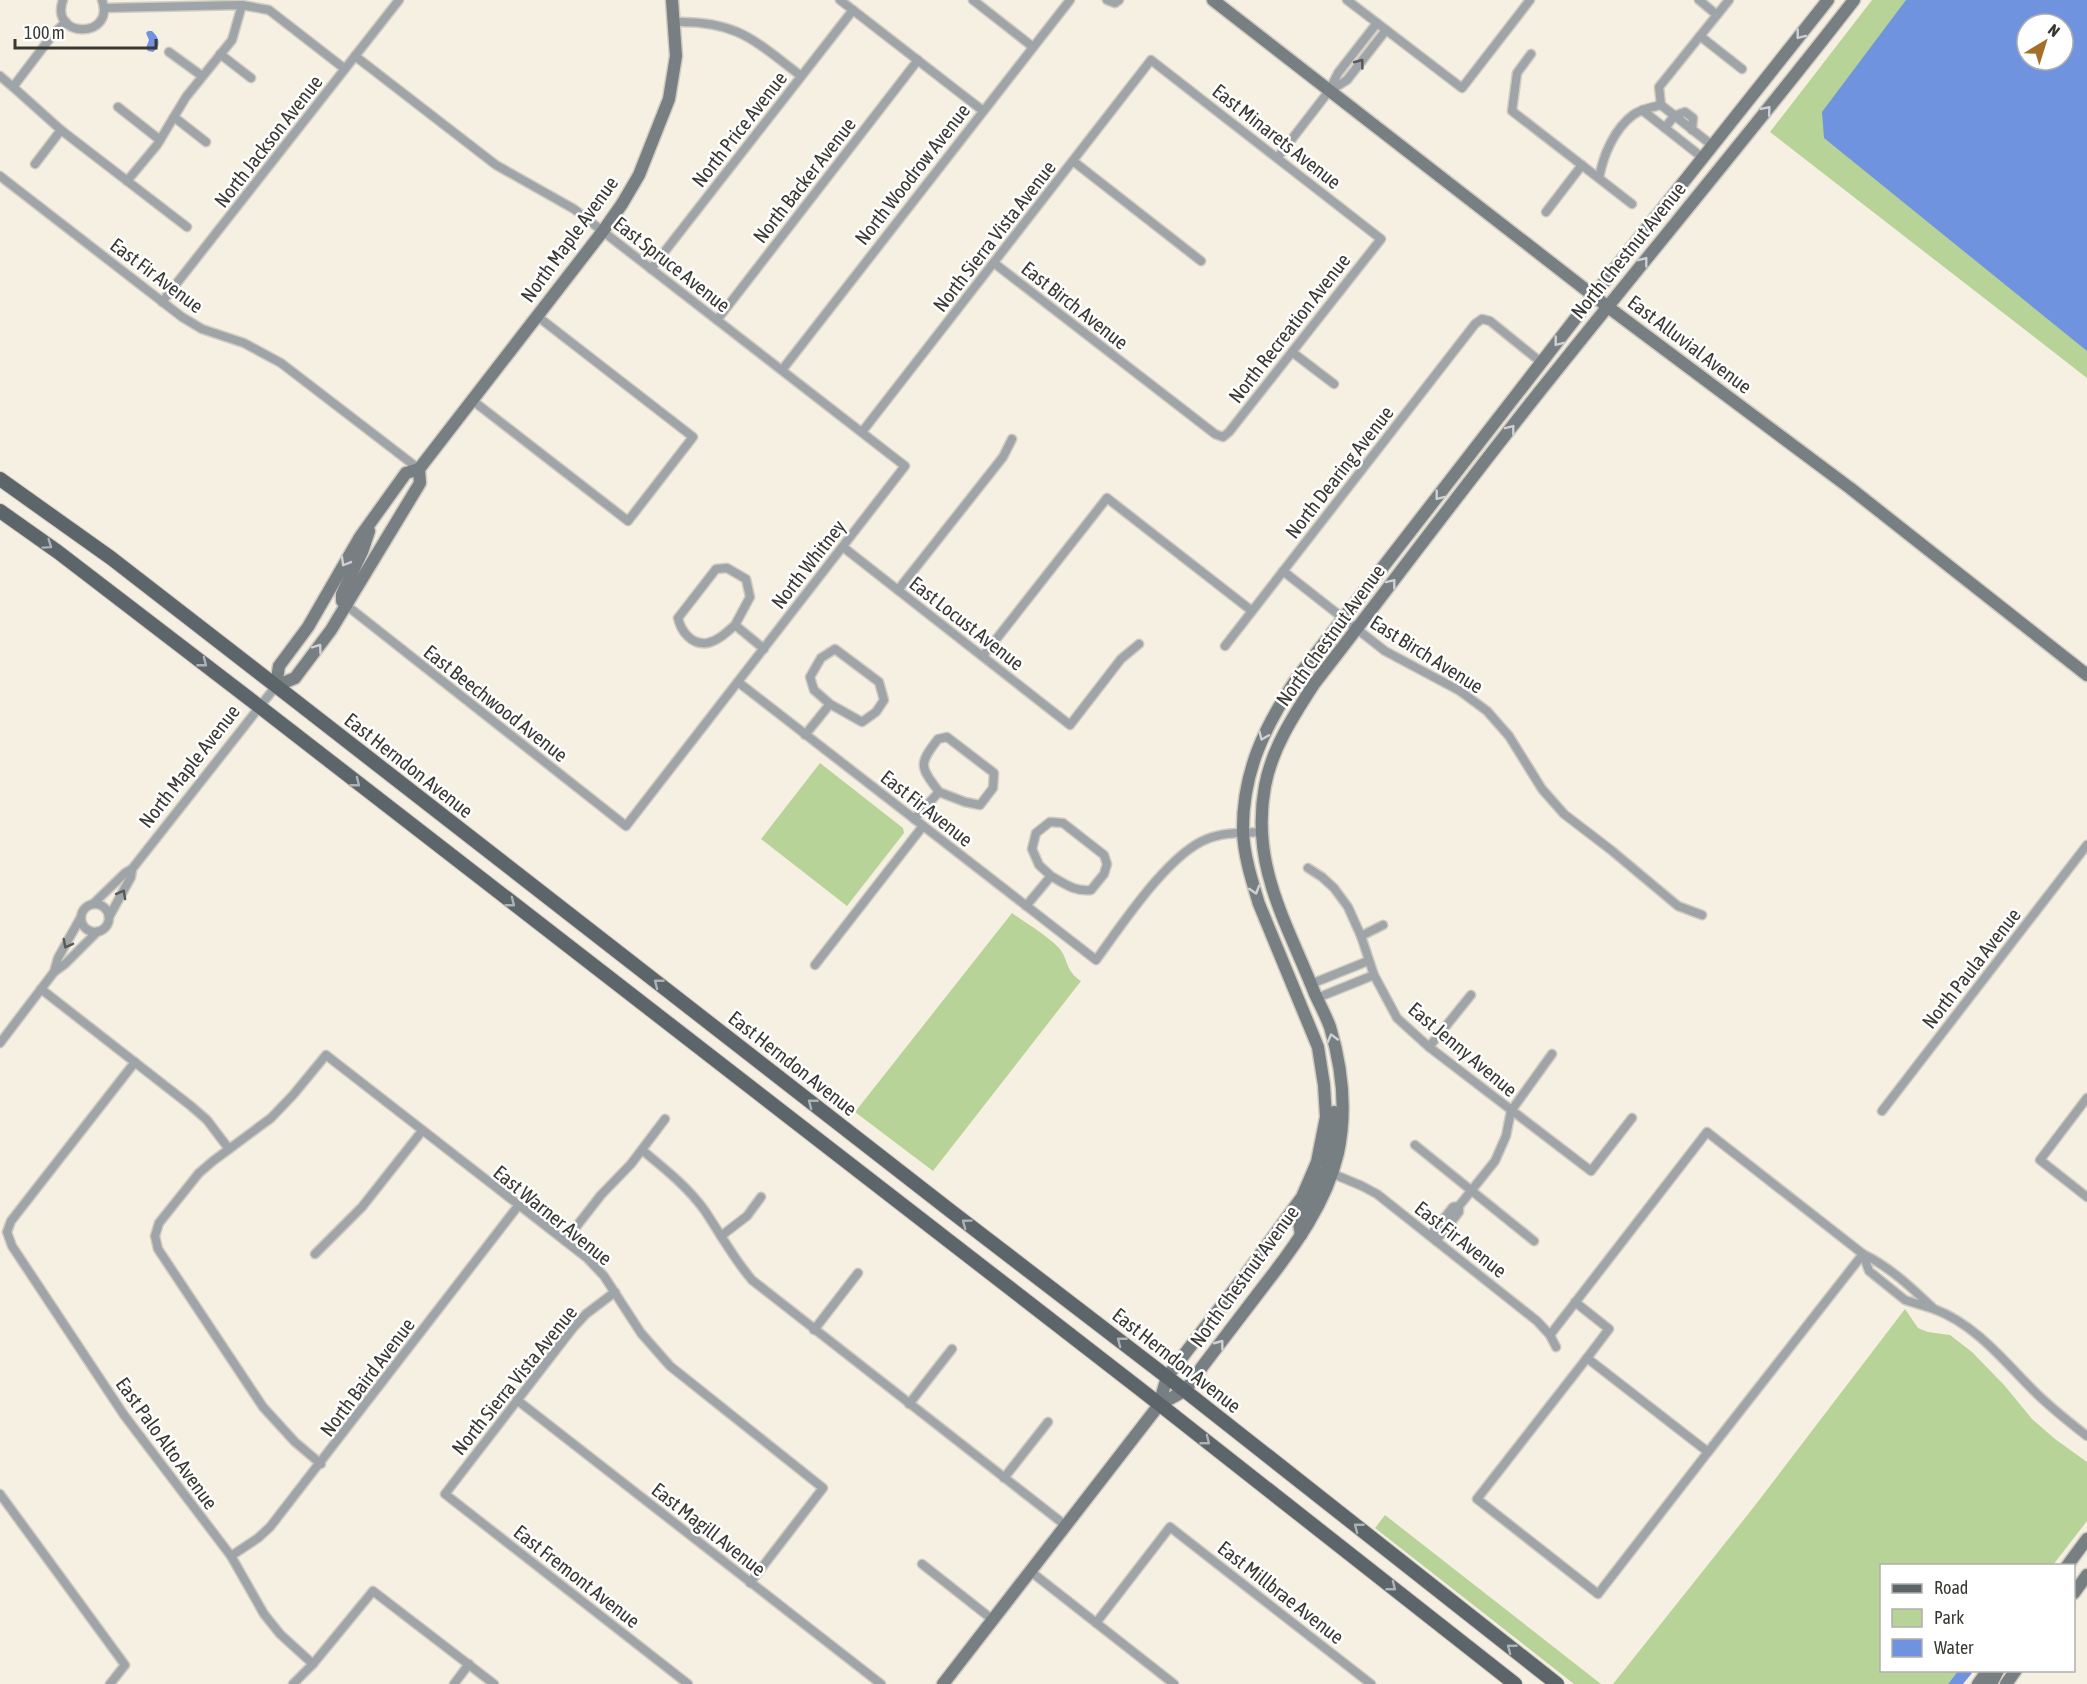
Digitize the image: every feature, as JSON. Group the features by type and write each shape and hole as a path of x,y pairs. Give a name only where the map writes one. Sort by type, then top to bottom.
{"main road":[{"name":"North Maple Avenue","path":"276,686 279,666 313,619 347,558 373,518 406,473 419,469 603,231 639,175 669,99 676,56 672,0"},
{"name":"East Alluvial Avenue","path":"1213,0 1608,307 1859,495 2087,675"},
{"name":"North Chestnut Avenue","path":"1159,1405 1167,1377 1292,1212 1317,1162 1326,1117 1326,1101 1318,1047 1259,904 1243,833 1247,786 1260,741 1270,720 1297,678 1594,295 1828,0"},
{"name":"North Chestnut Avenue","path":"943,1684 1159,1405 1184,1390 1301,1235 1319,1205 1331,1173 1340,1137 1342,1092 1335,1048 1329,1025 1266,872 1261,832 1265,785 1282,738 1296,712 1314,684 1554,373 1789,84 1854,0"},
{"name":"North Maple Avenue","path":"276,686 295,678 331,630 420,483 419,469"},
{"name":"East Herndon Avenue","path":"0,479 111,558 1184,1390 1557,1684"},
{"path":"0,511 106,588 260,707 1515,1684"},
{"path":"346,605 342,601 342,594 362,552 373,518"},
{"path":"1308,1021 1332,1072 1334,1115 1326,1161 1331,1173"},
{"path":"1301,1235 1299,1223 1322,1176 1317,1162"},
{"path":"2068,1564 2087,1539"},
{"path":"2075,1590 2087,1575"},
{"path":"1982,1684 1997,1672"},
{"path":"2006,1684 2015,1672"}],"street":[{"path":"63,0 61,10 66,22 77,30 91,29 101,20 103,4 242,5 269,10 345,69"},
{"name":"North Jackson Avenue","path":"162,302 399,0"},
{"path":"840,0 982,110"},
{"path":"973,0 1033,47"},
{"name":"North Woodrow Avenue","path":"782,370 982,110 1070,0"},
{"path":"1352,1 1462,88 1530,0"},
{"path":"1699,0 1717,15"},
{"path":"1713,146 1661,105 1659,87 1729,0"},
{"path":"127,181 160,140 186,96 232,40 242,5"},
{"name":"North Price Avenue","path":"651,269 853,10"},
{"path":"13,87 54,33 66,22"},
{"path":"674,22 712,23 732,28 760,45 801,76"},
{"path":"1278,157 1329,91 1338,73 1377,23"},
{"path":"1329,91 1347,80 1386,30"},
{"path":"1700,36 1742,69"},
{"path":"169,52 202,76"},
{"path":"220,54 251,78"},
{"path":"1531,54 1517,73 1512,111 1632,204"},
{"name":"East Spruce Avenue","path":"355,56 496,165 574,209 905,466"},
{"name":"North Backer Avenue","path":"717,320 918,60"},
{"name":"East Minarets Avenue","path":"1152,60 1381,239"},
{"name":"North Sierra Vista Avenue","path":"862,432 1152,60"},
{"path":"0,76 61,130 187,227"},
{"path":"1599,178 1609,146 1616,133 1634,114 1661,105"},
{"path":"118,107 160,140"},
{"path":"1642,110 1703,158"},
{"path":"1665,128 1674,116"},
{"path":"174,117 206,142"},
{"path":"35,164 61,130"},
{"path":"1073,161 1200,261"},
{"path":"1546,212 1582,165"},
{"name":"East Fir Avenue","path":"0,176 162,302 202,329 244,343 282,363 419,469"},
{"name":"North Recreation Avenue","path":"1223,437 1381,239"},
{"name":"East Birch Avenue","path":"994,263 1215,434 1223,437"},
{"path":"472,400 628,521 693,437 537,316"},
{"name":"North Dearing Avenue","path":"1225,646 1475,324 1482,319 1490,321 1542,363"},
{"path":"1292,352 1334,384"},
{"path":"898,590 1003,457 1012,439"},
{"name":"North Whitney","path":"626,826 905,466"},
{"path":"983,656 1107,498 1252,611"},
{"name":"East Locust Avenue","path":"843,546 1070,725 1120,659 1139,644"},
{"path":"727,568 746,579 750,597 735,625 722,636 706,643 691,639 680,630 678,618 716,569 727,568"},
{"name":"East Birch Avenue","path":"1283,572 1385,651 1460,691 1487,711 1509,736 1542,789 1564,814 1678,906 1702,915"},
{"name":"East Beechwood Avenue","path":"346,605 626,826"},
{"path":"735,625 764,649"},
{"path":"836,649 879,682 884,700 876,712 862,722 830,704 814,690 810,677 821,658 836,649"},
{"name":"East Fir Avenue","path":"738,682 1095,960 1153,885 1178,857 1208,838 1243,833"},
{"name":"North Maple Avenue","path":"54,972 58,958 85,909 124,873 132,869 276,686"},
{"path":"805,735 830,704"},
{"path":"948,737 994,773 993,788 980,805 939,792 924,772 924,756 938,739 948,737"},
{"path":"914,819 939,792"},
{"path":"1050,822 1063,823 1104,855 1107,864 1104,874 1091,890 1082,891 1069,887 1051,876 1039,865 1032,849 1036,833 1050,822"},
{"path":"815,965 923,826"},
{"path":"1243,833 1261,832"},
{"name":"North Paula Avenue","path":"1882,1111 2087,845"},
{"name":"East Jenny Avenue","path":"1308,868 1334,888 1348,907 1374,975 1397,1018 1511,1111 1591,1171 1632,1118"},
{"name":"North Maple Avenue","path":"0,1043 54,972 107,925 109,917 131,878 132,869"},
{"path":"1026,906 1051,876"},
{"path":"93,904 102,906 109,917"},
{"path":"81,916 85,928 97,932"},
{"path":"1361,936 1383,925"},
{"path":"1311,984 1368,961"},
{"path":"1317,998 1374,975"},
{"path":"41,989 200,1113 229,1149 213,1161 189,1186 159,1223 155,1236 158,1249 254,1394 285,1432 321,1464"},
{"path":"1430,1047 1471,995"},
{"path":"1433,1238 1453,1207 1459,1206 1494,1161 1506,1136 1511,1111 1552,1054"},
{"name":"East Warner Avenue","path":"229,1149 271,1118 326,1055 565,1241 595,1266 641,1333 670,1366 823,1488 750,1583"},
{"name":"East Palo Alto Avenue","path":"135,1062 11,1221 7,1232 12,1246 124,1415 231,1556 264,1614 280,1634 313,1664"},
{"path":"2087,1098 2040,1160 2087,1197"},
{"path":"565,1241 600,1195 623,1173 665,1119"},
{"path":"315,1254 362,1207 422,1131"},
{"path":"1550,1335 1707,1132 1863,1254 1877,1261 1914,1289 1934,1308"},
{"path":"1415,1145 1534,1241"},
{"path":"642,1150 692,1194 705,1210 730,1253 752,1280 1065,1525"},
{"name":"East Fir Avenue","path":"1331,1173 1377,1194 1537,1321 1550,1335 1556,1347"},
{"path":"721,1236 747,1216 761,1197"},
{"name":"North Baird Avenue","path":"231,1556 258,1539 270,1527 519,1206"},
{"path":"1575,1302 1609,1329 1477,1500 1598,1594 1863,1254"},
{"path":"1863,1254 1869,1271 1891,1289 1905,1300 1955,1317 1976,1334 2050,1406 2087,1436"},
{"path":"814,1330 858,1273"},
{"name":"North Sierra Vista Avenue","path":"445,1494 579,1321 615,1292"},
{"path":"909,1404 952,1349"},
{"path":"1587,1358 1708,1452"},
{"name":"East Magill Avenue","path":"518,1400 881,1684"},
{"path":"1004,1478 1048,1422"},
{"path":"0,1494 125,1665 111,1684"},
{"name":"East Fremont Avenue","path":"445,1494 688,1684"},
{"name":"East Millbrae Avenue","path":"1096,1623 1170,1527 1371,1684"},
{"path":"922,1564 993,1620"},
{"path":"1030,1571 1174,1684"},
{"path":"293,1684 313,1664 373,1591 494,1684"},
{"path":"454,1684 469,1664"}],"green space":[{"path":"1872,0 2087,0 2087,378 1770,132"},
{"path":"820,763 903,828 904,833 847,906 761,839"},
{"path":"1012,913 1058,947 1072,973 1081,981 933,1171 855,1112"},
{"path":"1905,1309 1918,1328 1950,1335 1972,1352 2005,1386 2032,1419 2087,1462 2087,1521 2054,1564 1880,1564 1880,1672 1957,1672 1948,1684 1613,1684 1753,1508"},
{"path":"1385,1515 1601,1684 1574,1684 1375,1528"}],"water":[{"path":"1906,0 2087,0 2087,351 1824,138 1822,112"},
{"path":"152,31 158,39 158,47 153,52 146,48 149,40 146,33"},
{"path":"1957,1672 1972,1673 1963,1684 1948,1684"}]}
